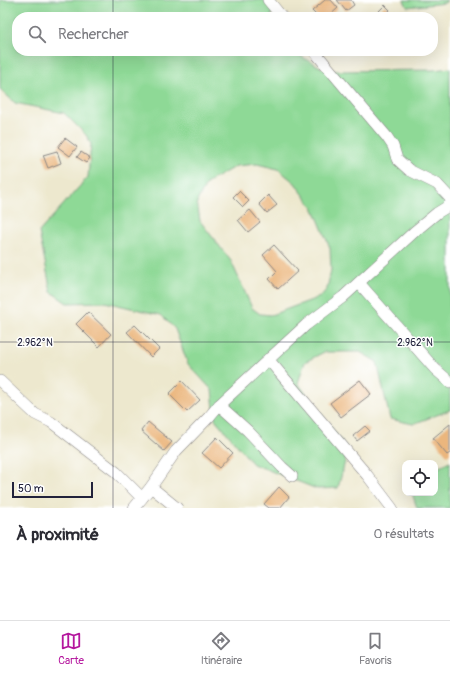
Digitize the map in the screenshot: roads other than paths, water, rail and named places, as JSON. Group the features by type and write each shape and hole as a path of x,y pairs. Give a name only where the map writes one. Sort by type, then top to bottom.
{"street":[{"path":"270,1 278,12"},
{"path":"318,56 387,137 393,146 397,158 409,170 437,184 450,198"},
{"path":"134,508 151,487 176,451 209,417 219,404 306,325 343,297 414,232 437,213 450,205"},
{"path":"358,283 435,369 450,382"},
{"path":"268,359 367,475 392,508"},
{"path":"0,381 35,414 52,422 116,472 142,498"},
{"path":"219,404 292,476"},
{"path":"151,487 177,508"}]}
